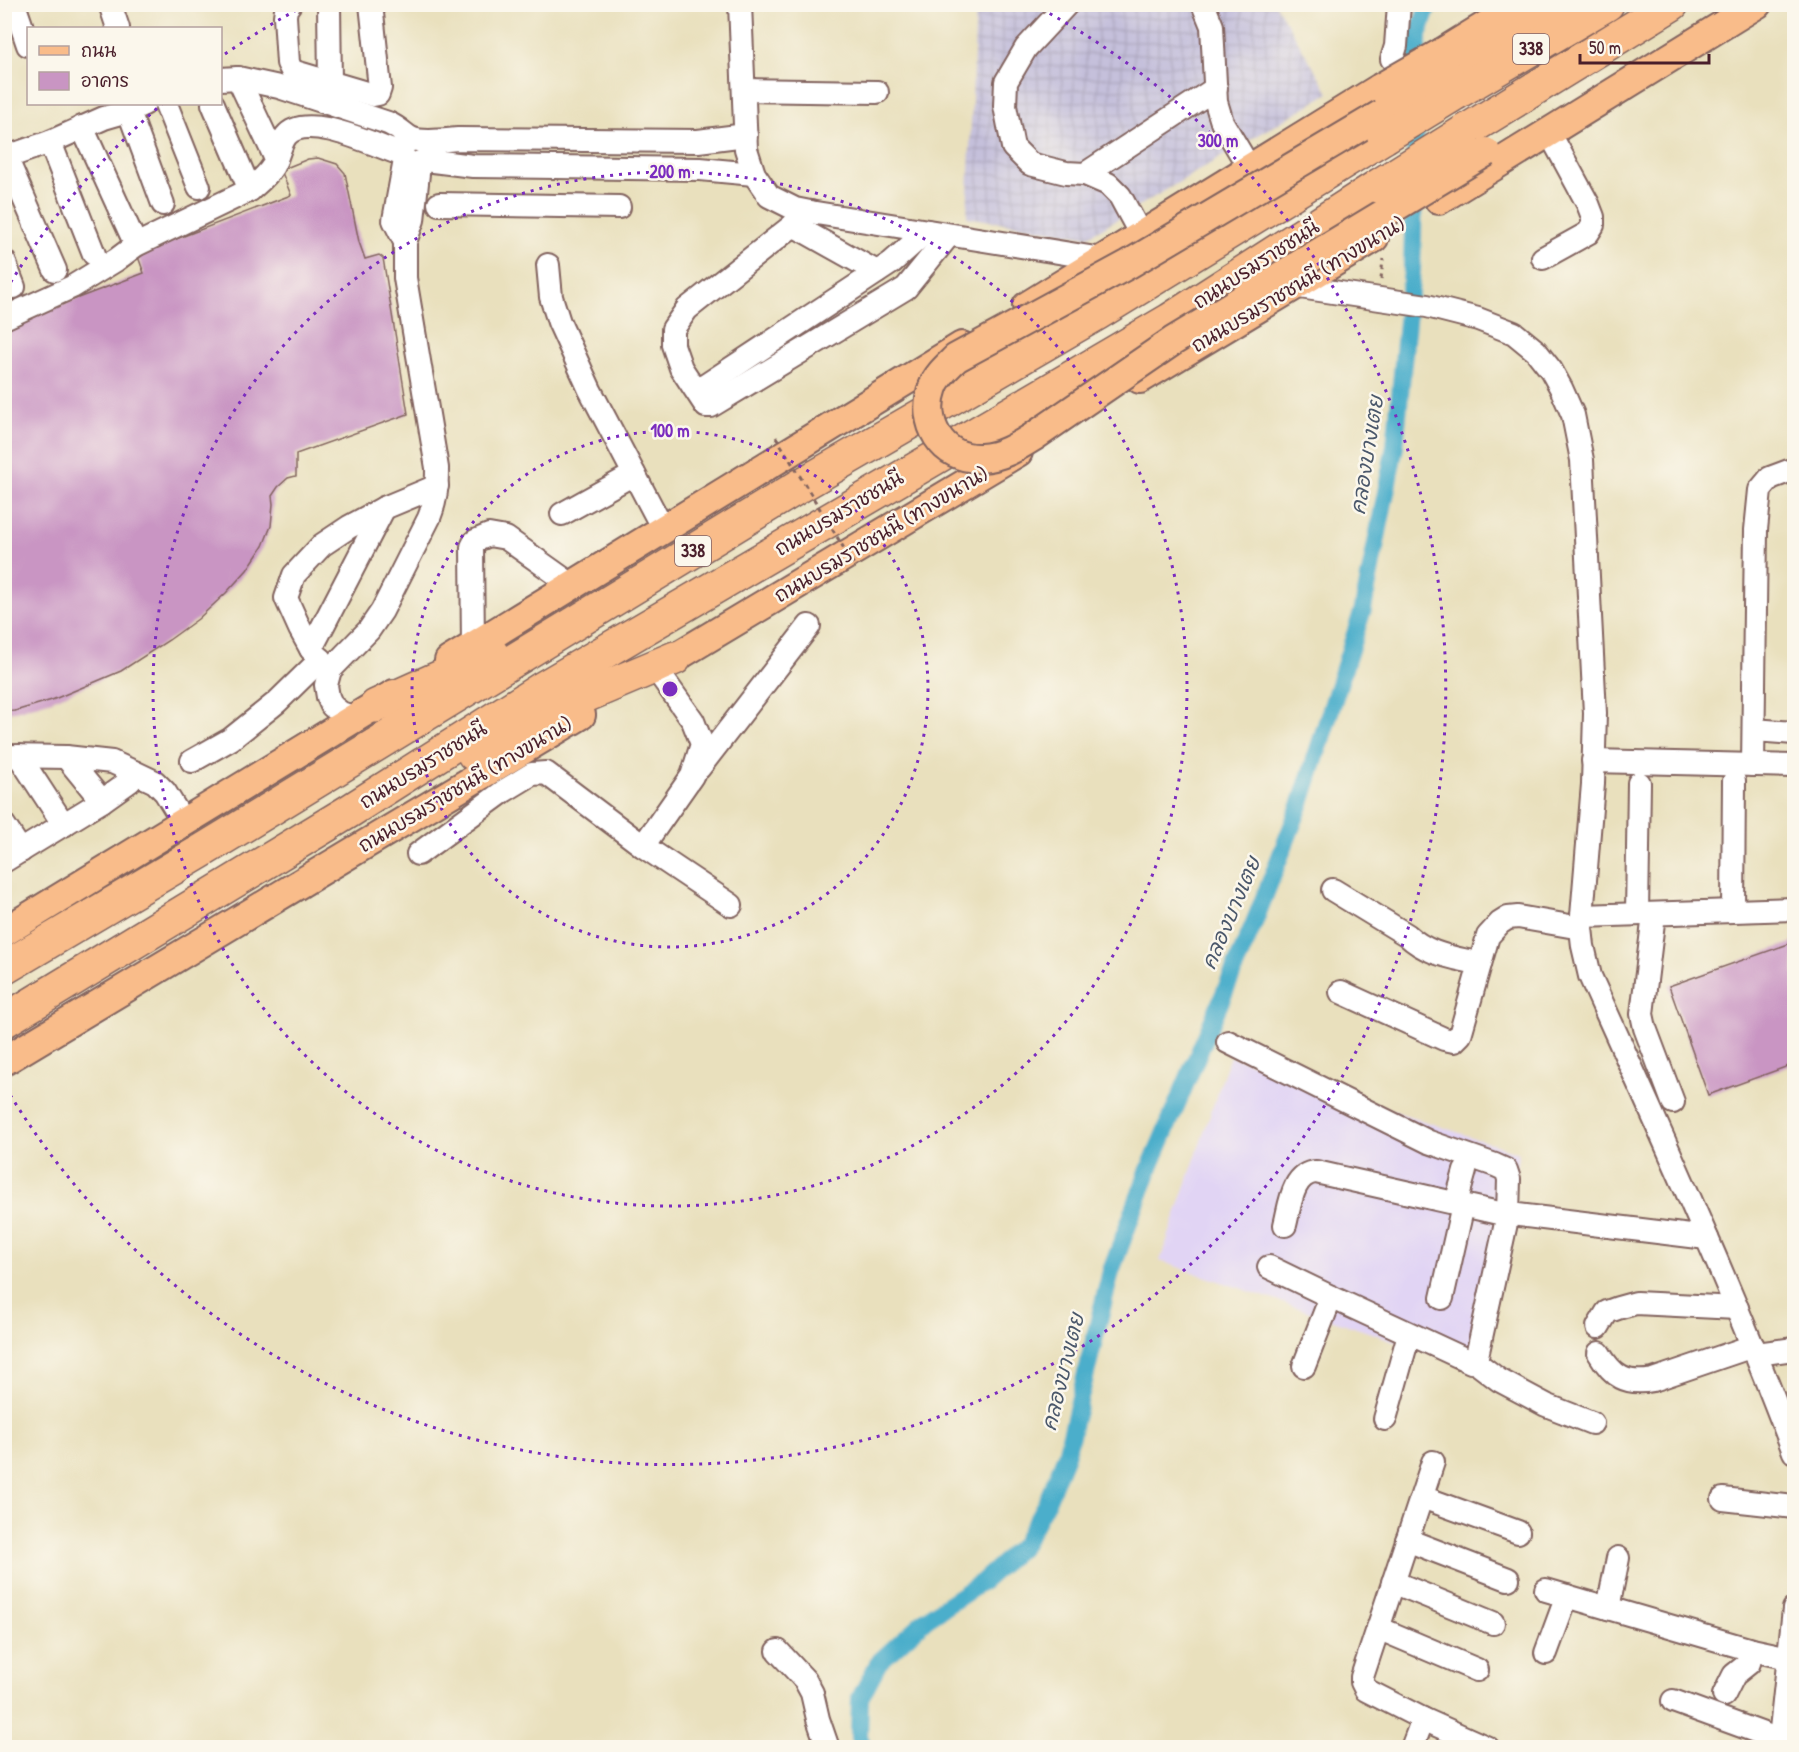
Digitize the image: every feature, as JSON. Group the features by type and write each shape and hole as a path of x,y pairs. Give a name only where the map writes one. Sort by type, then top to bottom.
{"highway":[{"name":"ถนนบรมราชชนนี","path":"4,968 200,852 798,487 1098,313 1384,137 1449,73 1607,4"},
{"name":"ถนนบรมราชชนนี","path":"4,1020 348,812 543,688 1170,320 1378,186 1475,142 1672,4"},
{"path":"366,712 601,608"},
{"path":"348,812 504,740 585,696 666,664"}],"main road":[{"name":"338","path":"4,932 366,712 1380,87 1449,73 1521,4"},
{"path":"1564,4 1129,264 956,358 942,371 933,385 929,403 930,425 936,435 944,444 965,457 981,458 1010,451 1475,142 1735,4"},
{"name":"ถนนบรมราชชนนี (ทางขนาน)","path":"4,1061 1439,200 1757,4"}],"street":[{"path":"14,4 18,37"},
{"path":"99,4 105,27"},
{"path":"110,4 118,27"},
{"path":"290,4 285,16 288,63 292,71 372,95 378,94 380,88 371,4"},
{"path":"329,4 330,83"},
{"path":"740,4 746,148 754,174 769,196 795,209 801,218 877,272"},
{"path":"1067,4 1026,48 1006,82 1005,106 1013,147 1030,164 1066,173 1085,174 1108,184 1120,196 1141,235"},
{"path":"1203,4 1212,26 1216,102 1222,122 1250,169"},
{"path":"1392,59 1396,46 1399,4"},
{"path":"192,761 231,739 277,702 321,659 357,643 382,611 429,519 435,502 437,486 437,468 406,292 405,242 413,220 414,153 397,127 279,87 229,79"},
{"path":"229,79 276,159"},
{"path":"1085,174 1216,88"},
{"path":"744,90 877,92"},
{"path":"166,105 199,187"},
{"path":"213,105 250,190"},
{"path":"55,270 5,158 50,142 133,106 163,204"},
{"path":"4,318 72,287 136,245 250,190 265,178 286,136 293,130 315,126 459,165 700,169 754,174"},
{"path":"82,127 136,245"},
{"path":"1543,258 1588,233 1593,225 1593,217 1588,204 1549,132"},
{"path":"414,153 452,140 698,141 746,135"},
{"path":"546,140 558,167 558,206"},
{"path":"698,141 700,169"},
{"path":"50,142 94,254"},
{"path":"439,204 619,207"},
{"path":"938,233 906,288 711,406 706,406 701,400 681,368 673,345 674,329 678,320 687,309 801,218 938,233 1102,259"},
{"path":"697,391 938,233"},
{"path":"4,261 14,286"},
{"path":"548,265 551,297 559,322 590,390 663,529"},
{"path":"1293,286 1427,306 1478,318 1514,333 1536,351 1561,388 1573,416 1582,460 1595,712 1593,784 1582,922 1583,946 1590,975 1755,1350 1794,1452"},
{"path":"795,326 807,347"},
{"path":"1753,765 1756,530 1760,490 1770,478 1794,469"},
{"path":"562,514 634,474"},
{"path":"366,712 341,713 332,706 328,697 321,659 300,629 286,598 294,575 322,545 384,508 437,486"},
{"path":"321,659 384,508"},
{"path":"473,646 472,547 475,541 489,535 506,538 572,585"},
{"path":"643,846 689,781 809,626"},
{"path":"666,664 702,744 689,781"},
{"path":"1754,730 1794,733"},
{"path":"11,756 66,757 112,762 155,782 165,792 184,823"},
{"path":"11,756 64,825"},
{"path":"66,757 102,801"},
{"path":"1593,761 1794,766"},
{"path":"4,825 13,856 102,801 130,781 134,772"},
{"path":"418,854 504,791 532,774 546,773 643,846 730,905"},
{"path":"1733,911 1734,781"},
{"path":"1639,783 1645,914 1642,1014 1645,1028 1673,1102"},
{"path":"1333,890 1407,935 1417,945 1427,950 1480,964"},
{"path":"1341,992 1443,1039 1454,1041 1460,1035 1488,936 1500,922 1508,918 1582,922 1645,914 1794,909"},
{"path":"1228,1042 1429,1142 1506,1170 1509,1179 1508,1214 1474,1361"},
{"path":"1442,1298 1465,1171"},
{"path":"1285,1225 1296,1186 1303,1176 1309,1172 1316,1172 1508,1214 1707,1238"},
{"path":"1269,1267 1409,1334 1471,1362 1474,1361 1499,1380 1546,1405 1592,1423"},
{"path":"1304,1366 1330,1297"},
{"path":"1598,1327 1607,1312 1636,1303 1737,1308"},
{"path":"1385,1419 1409,1334"},
{"path":"1599,1353 1613,1372 1624,1379 1639,1382 1755,1350 1794,1349"},
{"path":"1433,1462 1362,1677 1366,1690 1488,1748"},
{"path":"1422,1497 1518,1532"},
{"path":"1723,1498 1794,1507"},
{"path":"1407,1540 1508,1579"},
{"path":"1608,1608 1618,1558"},
{"path":"1393,1582 1493,1623"},
{"path":"1546,1653 1556,1593 1752,1650 1789,1658"},
{"path":"1673,1701 1785,1744 1789,1658 1794,1615"},
{"path":"1378,1628 1477,1670"},
{"path":"1724,1695 1734,1675 1749,1664 1752,1650"},
{"path":"778,1651 805,1680 812,1693 828,1748"},
{"path":"1412,1748 1423,1719"}],"path":[{"path":"776,437 856,568"}],"shaded area":[{"path":"976,5 1276,5 1329,93 1087,237 967,217"},
{"path":"1230,1056 1519,1153 1468,1366 1160,1261"}],"building":[{"path":"318,158 337,164 345,173 359,242 365,259 379,255 383,258 408,414 296,454 296,476 288,478 272,496 271,526 263,546 247,570 198,619 121,671 52,700 4,712 4,326 144,273 137,254 291,195 281,170 308,159"},
{"path":"1794,942 1794,1064 1708,1095 1669,986"}],"waterway":[{"name":"คลองบางเตย","path":"1417,75 1418,35 1429,4"},
{"name":"คลองบางเตย","path":"864,1748 859,1737 860,1698 879,1662 926,1619 982,1582 1023,1545 1047,1501 1066,1455 1111,1271 1148,1172 1254,923 1301,803 1363,609 1395,446 1412,270 1416,114"}]}
